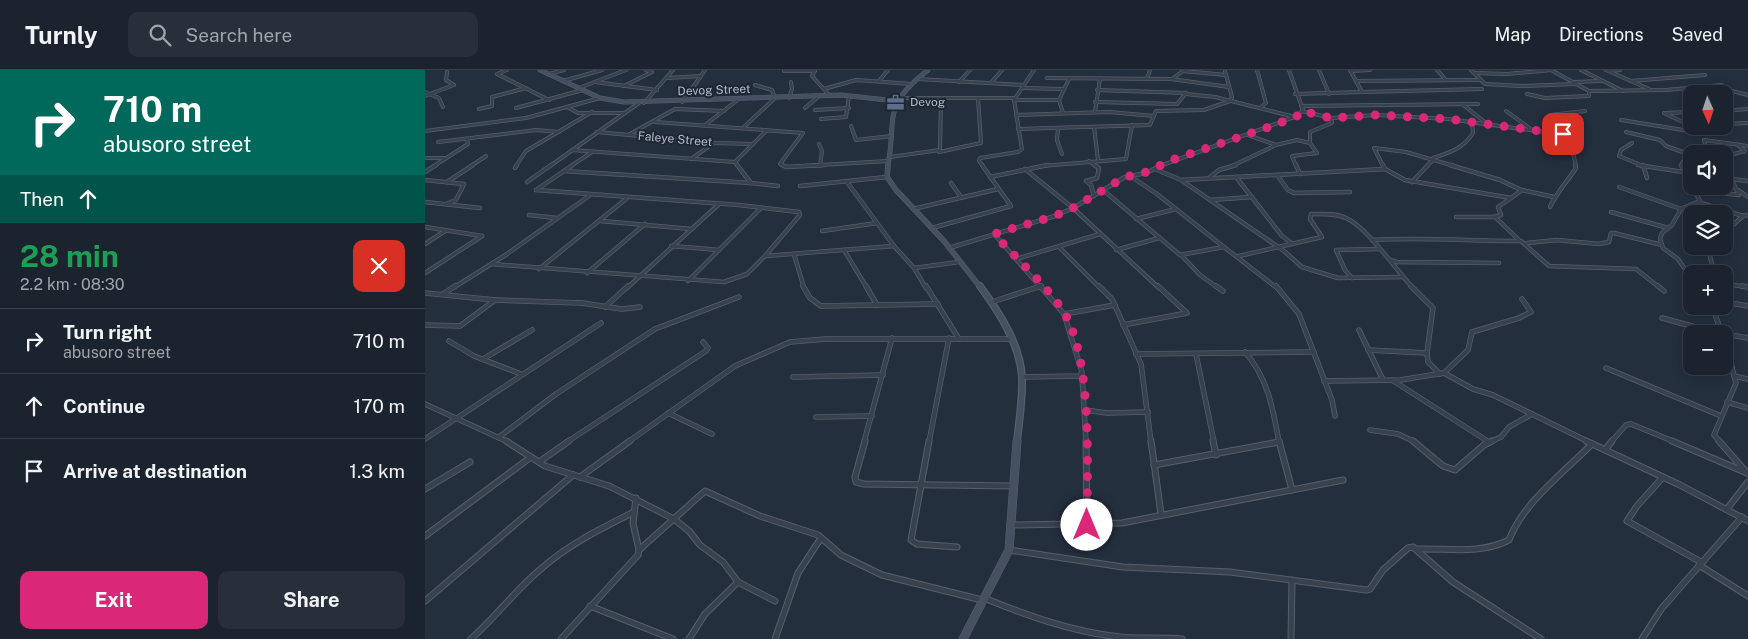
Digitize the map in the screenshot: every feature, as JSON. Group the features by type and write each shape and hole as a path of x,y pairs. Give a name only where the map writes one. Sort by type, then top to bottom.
{"street":[{"path":"507,70 497,74 549,100"},
{"name":"Devog Street","path":"540,70 600,98 639,103 830,96 897,100"},
{"path":"549,74 564,70"},
{"path":"563,81 602,70"},
{"path":"517,108 581,90 595,82 626,70"},
{"path":"624,86 652,72 646,70"},
{"path":"645,103 673,70"},
{"path":"682,102 705,70"},
{"path":"784,70 815,70 812,76 830,96"},
{"path":"879,81 888,70"},
{"path":"928,70 897,100 892,115 892,136 887,177 949,248 992,302 1012,339 1022,377 1009,550 998,575 983,599 963,639"},
{"path":"959,82 970,70"},
{"path":"991,83 1002,70"},
{"path":"932,228 1011,206 979,163 979,159 1021,151 1022,146 1014,99 1034,70"},
{"path":"1147,79 1150,70"},
{"path":"1225,70 1232,96 1230,101"},
{"path":"1257,70 1266,103 1260,108"},
{"path":"1289,70 1288,72 1302,111"},
{"path":"1319,70 1329,94"},
{"path":"1362,92 1351,71 1370,70"},
{"path":"1437,70 1446,80"},
{"path":"1471,70 1485,84 1521,86 1602,81"},
{"path":"1496,70 1499,74"},
{"path":"1474,73 1499,74 1552,70 1589,91 1625,92 1683,88"},
{"path":"1581,70 1625,92"},
{"path":"1608,71 1620,70"},
{"path":"1172,79 1183,71 1227,75"},
{"path":"1608,71 1651,90"},
{"path":"425,96 454,85 446,80 447,72"},
{"path":"1631,81 1705,75"},
{"path":"668,78 701,76"},
{"path":"1047,78 1172,79 1229,87"},
{"path":"918,79 1063,89"},
{"path":"1063,114 1059,100 1069,79"},
{"path":"1095,112 1100,79"},
{"path":"824,89 845,80 912,84"},
{"path":"1356,81 1479,80"},
{"path":"595,82 657,90"},
{"path":"789,98 792,89 791,82"},
{"path":"743,128 775,98 772,90 755,85"},
{"path":"479,109 492,106 492,97 526,88"},
{"path":"1295,94 1482,89"},
{"path":"1097,90 1163,91 1186,94 1230,101 1295,117"},
{"path":"1527,94 1547,98 1589,96 1589,91"},
{"path":"1733,91 1748,94"},
{"path":"425,92 441,100 443,107"},
{"path":"1095,102 1177,104 1186,94"},
{"path":"821,119 846,117 849,108 849,96"},
{"path":"805,108 818,97"},
{"path":"425,131 519,119 600,98"},
{"path":"897,100 941,98 1059,100"},
{"path":"939,152 941,148 941,98"},
{"path":"655,122 804,133 785,156 781,166 820,166 960,150 981,143 978,98"},
{"path":"705,125 739,100"},
{"path":"1018,129 1150,125 1154,116 1159,111 1210,109 1230,101"},
{"path":"527,182 639,103"},
{"path":"1461,104 1486,123"},
{"path":"1301,106 1478,104"},
{"path":"567,107 576,113 625,113"},
{"path":"815,110 849,108"},
{"path":"628,135 655,122 675,109 724,111"},
{"path":"1733,110 1748,109"},
{"path":"949,248 1041,221 1073,208 1130,176 1155,169 1172,160 1248,135 1295,117 1302,111"},
{"path":"1302,111 1331,118 1376,115 1472,121 1569,136 1574,135 1550,115 1585,111"},
{"path":"1506,111 1533,130"},
{"path":"515,168 526,151 592,112"},
{"path":"1016,115 1095,112 1154,116"},
{"path":"1683,112 1664,113 1683,121"},
{"path":"1300,174 1292,156 1317,153 1310,142 1310,132 1332,123 1331,118"},
{"path":"1621,120 1683,132"},
{"path":"1411,182 1433,159 1447,154 1467,142 1473,133 1472,121"},
{"path":"1733,124 1748,123"},
{"path":"990,177 1052,164 1127,158 1132,125"},
{"path":"851,126 856,140 892,136"},
{"path":"1094,126 1098,160"},
{"path":"1058,128 1057,140 1062,154"},
{"path":"438,142 536,130 559,132"},
{"path":"735,162 767,130"},
{"name":"Faleye Street","path":"597,132 714,143 753,144"},
{"path":"1626,132 1660,140 1666,146 1683,153"},
{"path":"1248,135 1276,145"},
{"path":"1703,135 1706,145"},
{"path":"1549,207 1554,197 1576,168 1569,136"},
{"path":"425,172 468,144 469,140 466,139"},
{"path":"1210,177 1216,171 1239,164 1276,145 1295,140 1310,142"},
{"path":"1705,140 1748,146"},
{"path":"691,159 714,143"},
{"path":"1632,143 1621,150 1619,156 1627,161 1683,172 1683,161"},
{"path":"819,144 822,151 820,166"},
{"path":"1733,154 1745,151 1738,145"},
{"path":"1511,198 1402,179 1385,169 1374,148 1433,159 1486,174 1521,190 1554,197"},
{"path":"572,150 735,162 751,183"},
{"path":"491,264 688,281 730,281 747,274 765,256 800,214 718,204 537,192 592,152"},
{"path":"447,182 486,156"},
{"path":"425,158 446,158"},
{"path":"1089,161 1099,168 1097,178 1086,181 1091,185 1094,196"},
{"path":"1643,165 1647,178"},
{"path":"1025,169 1073,208 1116,250 1187,313 1123,325"},
{"path":"1155,169 1181,180 1276,246 1302,267 1325,275 1352,278 1402,277"},
{"path":"1181,180 1210,177 1361,172 1385,169"},
{"path":"564,171 778,186"},
{"path":"1277,175 1288,190 1294,193 1350,192"},
{"path":"1130,176 1224,247 1239,256 1283,294 1300,317 1324,382 1333,400 1335,416"},
{"path":"799,186 887,177"},
{"path":"1236,177 1282,236 1290,242"},
{"path":"1739,195 1731,179 1748,181"},
{"path":"425,180 463,184 456,200 446,204"},
{"path":"847,182 894,246 914,268 959,339"},
{"path":"951,183 961,197"},
{"path":"1619,187 1681,209"},
{"path":"913,209 999,189"},
{"path":"1737,189 1748,197"},
{"path":"1103,190 1183,256 1200,275 1223,291"},
{"path":"1457,217 1495,217 1501,215 1498,206 1521,190"},
{"path":"1733,194 1748,197"},
{"path":"1697,195 1700,199 1699,202"},
{"path":"443,294 491,264 589,196"},
{"path":"1209,200 1252,197"},
{"path":"539,268 627,198"},
{"path":"425,202 480,208"},
{"path":"1683,269 1678,259 1665,250 1660,239 1662,233 1668,228 1681,209 1699,202 1743,216 1748,215"},
{"path":"605,306 718,204"},
{"path":"688,281 761,208"},
{"path":"1136,219 1176,210"},
{"path":"1611,212 1668,228"},
{"path":"1239,256 1290,242 1322,237 1309,216 1313,214 1344,217 1372,240 1402,277 1433,308 1427,353 1428,362 1442,373 1473,389 1493,395 1663,477 1727,508 1748,521"},
{"path":"529,215 556,218"},
{"path":"1733,225 1743,216"},
{"path":"1495,217 1512,236 1527,243 1557,240 1599,244 1609,242 1611,233 1614,233 1662,245"},
{"path":"600,221 691,229"},
{"path":"823,231 877,223"},
{"path":"587,273 645,224"},
{"path":"425,227 482,236 425,273"},
{"path":"425,244 445,231"},
{"path":"994,234 1042,286 1064,314 1077,348 1082,375 1085,410 1087,525"},
{"path":"1016,259 1100,234"},
{"path":"1116,250 1159,238"},
{"path":"1372,240 1411,238 1449,241 1521,241"},
{"path":"1527,243 1539,259 1549,266 1636,268 1664,292"},
{"path":"671,246 719,250"},
{"path":"765,256 894,246"},
{"path":"1059,247 1115,305 1137,354 1142,368 1161,514"},
{"path":"1183,256 1224,247"},
{"path":"1352,278 1345,270 1335,250 1380,249"},
{"path":"844,250 877,305"},
{"path":"794,254 797,274 818,305 830,307 938,304"},
{"path":"1387,259 1397,262 1499,263"},
{"path":"914,268 959,262"},
{"path":"1733,285 1748,287"},
{"path":"992,302 1042,286"},
{"path":"425,293 495,300 566,302 628,309 640,307"},
{"path":"499,437 556,394 655,329 739,297"},
{"path":"1324,382 1357,383 1429,377 1442,373 1463,357 1468,350 1472,332 1484,325 1517,318 1531,312 1522,299"},
{"path":"425,325 460,326 495,300"},
{"path":"1733,304 1748,306"},
{"path":"1064,314 1115,305"},
{"path":"1662,318 1687,325"},
{"path":"425,439 601,323"},
{"path":"483,359 532,330"},
{"path":"1359,330 1383,380"},
{"path":"1733,336 1748,338"},
{"path":"580,477 735,366 790,342 892,338 1012,339"},
{"path":"892,338 855,477 856,482 864,484 1013,486"},
{"path":"949,338 911,540 917,544 957,547"},
{"path":"449,341 483,359 521,374"},
{"path":"539,462 607,414 706,351 708,348 703,342"},
{"path":"1368,350 1427,353"},
{"path":"1245,352 1258,366 1269,389 1279,442 1292,490"},
{"path":"1137,354 1314,352"},
{"path":"1196,354 1216,455"},
{"path":"1606,368 1646,381 1662,392 1721,416"},
{"path":"1733,372 1736,383 1714,435 1747,471"},
{"path":"793,377 883,375"},
{"path":"1022,377 1082,375"},
{"path":"1734,376 1748,379"},
{"path":"1392,380 1434,408 1465,424 1489,442"},
{"path":"1727,402 1748,408"},
{"path":"425,404 499,437 539,462 609,486 636,498 674,519 689,531 700,545 723,562 737,582 775,601"},
{"path":"425,408 435,407"},
{"path":"1085,410 1107,413 1148,412"},
{"path":"668,414 712,434"},
{"path":"1370,430 1387,431 1411,440 1452,470 1458,468 1489,442 1501,437 1509,427 1532,414"},
{"path":"816,418 872,416"},
{"path":"1605,450 1626,425 1631,424 1675,440 1747,471"},
{"path":"1154,465 1279,442"},
{"path":"1009,550 1123,567 1230,572 1369,590 1383,570 1408,548 1469,551 1501,545 1509,540 1515,524 1525,511 1592,444"},
{"path":"425,536 531,457"},
{"path":"425,489 469,462"},
{"path":"425,601 573,475"},
{"path":"1663,477 1637,506 1627,521 1700,563 1748,596"},
{"path":"1010,525 1087,525 1122,522 1343,480"},
{"path":"1727,508 1748,482"},
{"path":"561,639 632,563 639,550 698,495 705,492 760,516 811,531 841,554 882,575 983,599 1031,618 1103,634 1120,637 1182,639"},
{"path":"636,498 633,523 639,550"},
{"path":"471,639 499,614 537,572 583,538 634,512"},
{"path":"1642,639 1662,608 1742,517"},
{"path":"775,639 798,573 821,538"},
{"path":"1417,548 1453,582 1541,639"},
{"path":"1291,639 1292,580"},
{"path":"689,639 705,614 737,582"},
{"path":"591,606 673,639"},
{"path":"1103,634 1111,639"}],"place":[{"name":"Devog","path":"896,102"}],"route":[{"path":"1087,525 1087,464 1083,372 1077,348 1064,314 1042,286 994,234 1055,216 1073,208 1125,177 1144,173 1172,160 1272,126 1297,116 1302,111 1331,118 1376,115 1448,119 1563,134"}]}
